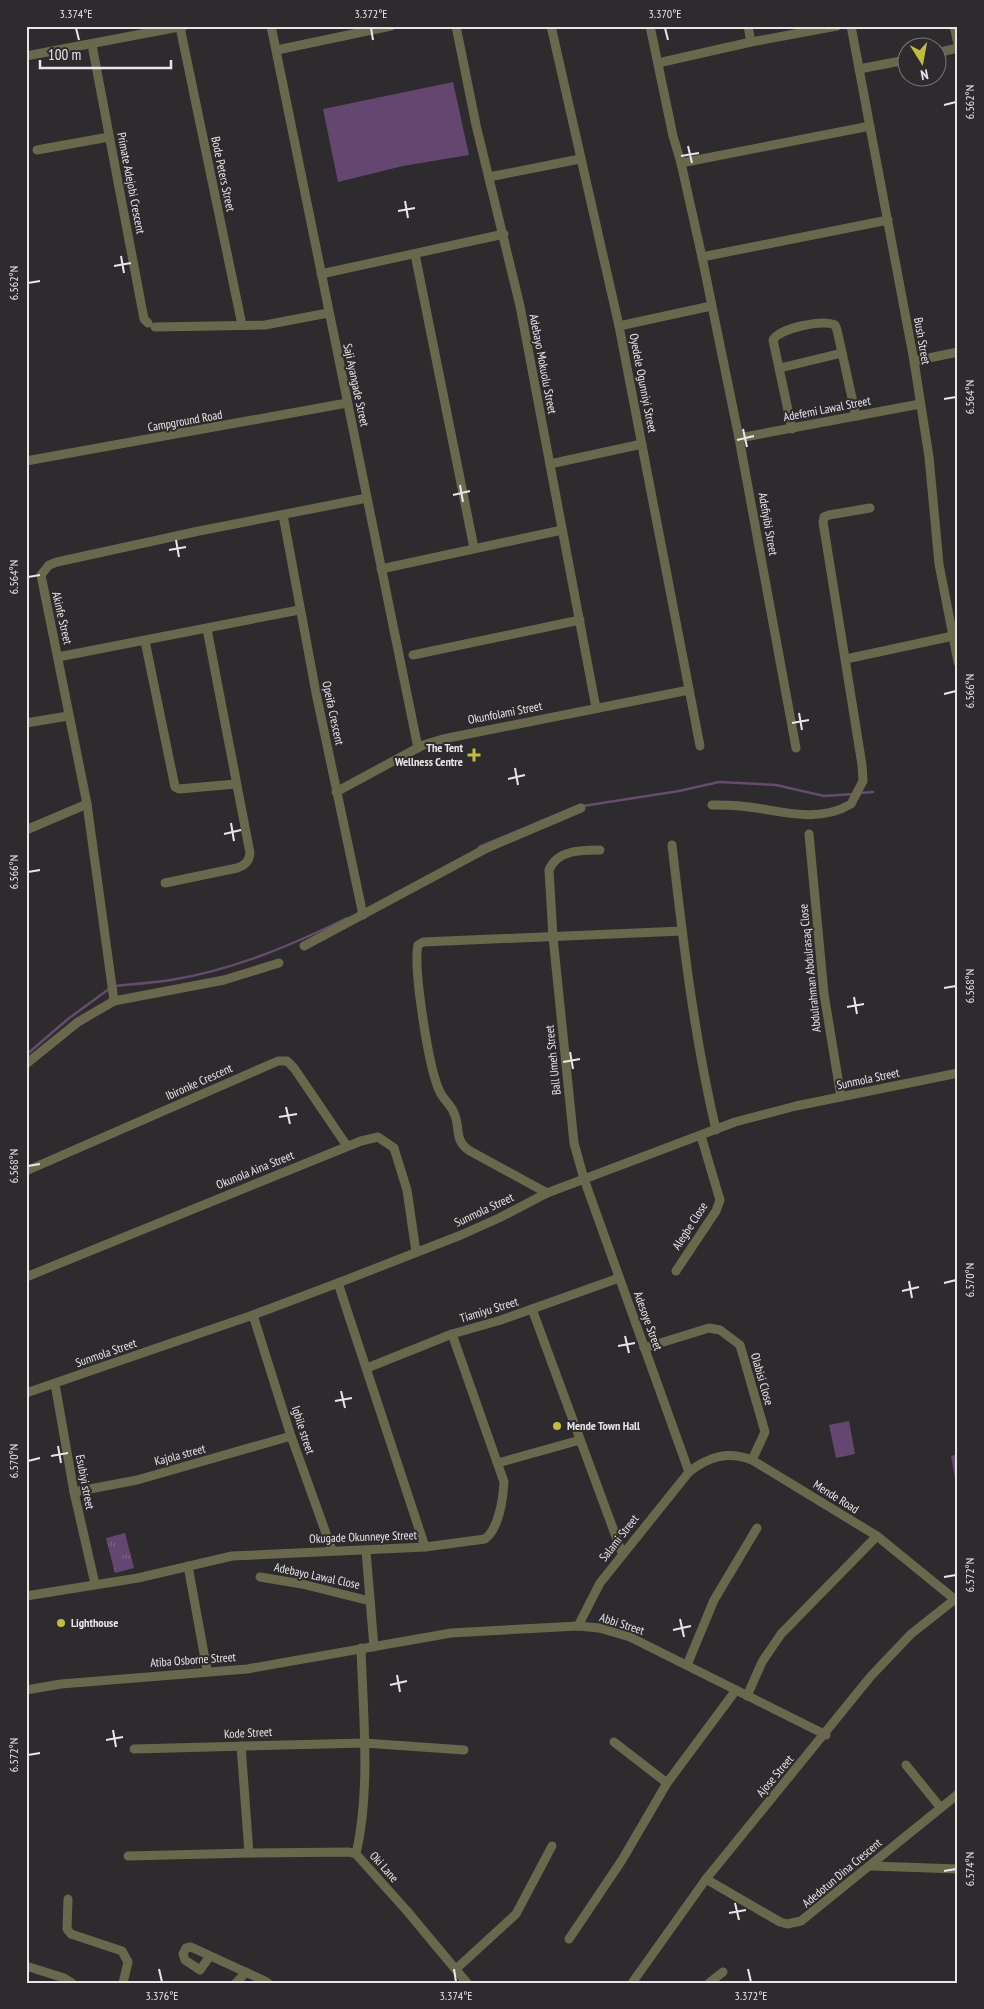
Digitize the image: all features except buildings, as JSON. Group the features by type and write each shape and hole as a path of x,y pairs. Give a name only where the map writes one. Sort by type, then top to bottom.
{"street":[{"name":"Saji Ayangade Street","path":"271,26 418,748"},
{"path":"277,50 367,29 391,26"},
{"name":"Adebayo Mokuolu Street","path":"456,26 489,177 504,234 596,708"},
{"name":"Oyedele Ogunniyi Street","path":"551,26 619,326 700,746"},
{"name":"Adefiyibi Street","path":"650,26 673,136 681,162 702,257 739,438 796,748"},
{"path":"748,26 751,42"},
{"path":"658,63 751,42 837,26"},
{"name":"Bush Street","path":"851,26 914,361 929,457 939,564 958,662"},
{"path":"954,26 958,44"},
{"path":"26,56 182,27"},
{"name":"Bode Peters Street","path":"182,27 242,325"},
{"name":"Primate Adejobi Crescent","path":"92,45 144,319 152,325 242,325"},
{"path":"859,69 896,62"},
{"path":"681,162 870,126"},
{"path":"37,150 109,137"},
{"path":"489,177 580,159"},
{"path":"702,257 888,220"},
{"path":"321,274 504,234"},
{"path":"415,254 474,548"},
{"path":"619,326 711,306"},
{"path":"242,325 265,325 328,313"},
{"path":"792,428 774,345 776,335 823,321 835,325 856,416"},
{"path":"914,361 958,352"},
{"path":"780,368 842,353"},
{"name":"Campground Road","path":"26,461 347,403"},
{"name":"Adefemi Lawal Street","path":"739,438 920,404"},
{"path":"550,464 642,444"},
{"name":"Akinfe Street","path":"112,994 87,804 68,716 58,657 41,583 41,575 49,565 199,530 283,516 367,498"},
{"path":"712,805 739,806 789,814 820,815 851,804 863,780 846,659 823,522 824,517 829,515 870,508"},
{"name":"Opeifa Crescent","path":"283,516 299,610 362,912"},
{"path":"381,569 562,530"},
{"path":"58,657 299,610"},
{"path":"414,655 580,620"},
{"path":"165,882 237,868 244,866 249,860 207,629"},
{"path":"846,659 952,636"},
{"path":"145,641 174,787 179,789 236,784"},
{"name":"Okunfolami Street","path":"336,792 418,748 465,734 690,690"},
{"path":"26,723 68,716"},
{"path":"26,830 87,804"},
{"path":"304,946 362,912 487,848 581,808"},
{"name":"Abdulrahman Abdulrasaq Close","path":"809,834 824,994 841,1098"},
{"path":"672,845 698,1047 716,1130"},
{"name":"Ball Umeh Street","path":"584,1179 574,1143 553,937 549,870 553,862 560,856 583,850 600,850"},
{"path":"547,1193 470,1151 461,1144 454,1112 440,1092 433,1069 421,1001 417,947 419,943 682,931"},
{"path":"26,1064 112,994 224,980 279,963"},
{"name":"Ibironke Crescent","path":"26,1171 278,1061 287,1062 294,1068 347,1146"},
{"name":"Sunmola Street","path":"26,1393 338,1284 499,1218 547,1193 761,1114 958,1073"},
{"name":"Alegbe Close","path":"676,1271 716,1211 720,1200 701,1136"},
{"name":"Okunola Aina Street","path":"26,1277 347,1146 378,1137 394,1148 407,1190 416,1252"},
{"name":"Adesoye Street","path":"584,1179 689,1472"},
{"name":"Tiamiyu Street","path":"367,1368 452,1334 532,1309 619,1278"},
{"path":"338,1284 425,1547"},
{"path":"532,1309 622,1553"},
{"name":"Igbile street","path":"253,1315 291,1436 332,1550"},
{"name":"Olabisi Close","path":"644,1348 709,1328 720,1330 740,1345 765,1432 752,1460"},
{"name":"Okugade Okunneye Street","path":"26,1596 138,1578 232,1556 425,1547 476,1542 491,1534 504,1494 504,1482 452,1334"},
{"name":"Esubiyi street","path":"55,1384 74,1492 95,1584"},
{"name":"Kajola street","path":"74,1492 137,1480 291,1436"},
{"path":"498,1463 580,1440"},
{"name":"Mende Road","path":"689,1472 701,1462 714,1457 740,1456 752,1460 877,1536 956,1601"},
{"name":"Salami Street","path":"578,1626 600,1583 622,1553 689,1472"},
{"path":"687,1665 714,1600 757,1528"},
{"path":"747,1696 762,1662 782,1634 877,1536"},
{"path":"366,1551 374,1647"},
{"path":"188,1566 207,1670"},
{"name":"Adebayo Lawal Close","path":"260,1577 302,1584 370,1601"},
{"name":"Ajose Street","path":"632,1983 706,1879 826,1735 890,1654 911,1634 956,1601"},
{"name":"Abbi Street","path":"361,1648 451,1633 578,1626 599,1628 630,1637 826,1735"},
{"name":"Atiba Osborne Street","path":"26,1690 207,1670 248,1668 361,1648"},
{"name":"Oki Lane","path":"361,1648 364,1743 362,1828 356,1854 467,1983"},
{"path":"569,1938 622,1860 667,1783 736,1690"},
{"path":"614,1742 667,1783"},
{"name":"Kode Street","path":"134,1749 364,1743 464,1750"},
{"path":"241,1746 249,1853"},
{"path":"906,1765 940,1807"},
{"name":"Adedotun Dina Crescent","path":"706,1879 780,1922 787,1924 807,1918 958,1794"},
{"path":"456,1969 516,1914 552,1846"},
{"path":"128,1856 349,1852 356,1854"},
{"path":"872,1866 958,1869"},
{"path":"68,1899 67,1929 71,1934 122,1951 128,1962 123,1983"},
{"path":"210,1956 268,1983"},
{"path":"26,1966 64,1978 72,1983"},
{"path":"236,1983 246,1972"},
{"path":"709,1983 723,1972"}],"green space":[{"path":"453,82 469,155 403,166 338,182 323,109"},
{"path":"849,1421 855,1454 836,1458 829,1425"},
{"path":"958,1454 958,1494 951,1456"},
{"path":"125,1533 134,1568 115,1573 106,1538"}],"waterway":[{"path":"583,806 679,791 719,782 776,785 824,796 854,794"},
{"path":"860,793 873,792"},
{"path":"479,847 573,808"},
{"path":"114,986 171,980 217,970 261,956 347,918"},
{"path":"26,1055 68,1019 109,989"}],"place":[{"name":"The Tent Wellness Centre","path":"474,755"},
{"name":"Mende Town Hall","path":"557,1426"},
{"name":"Lighthouse","path":"61,1623"}]}
